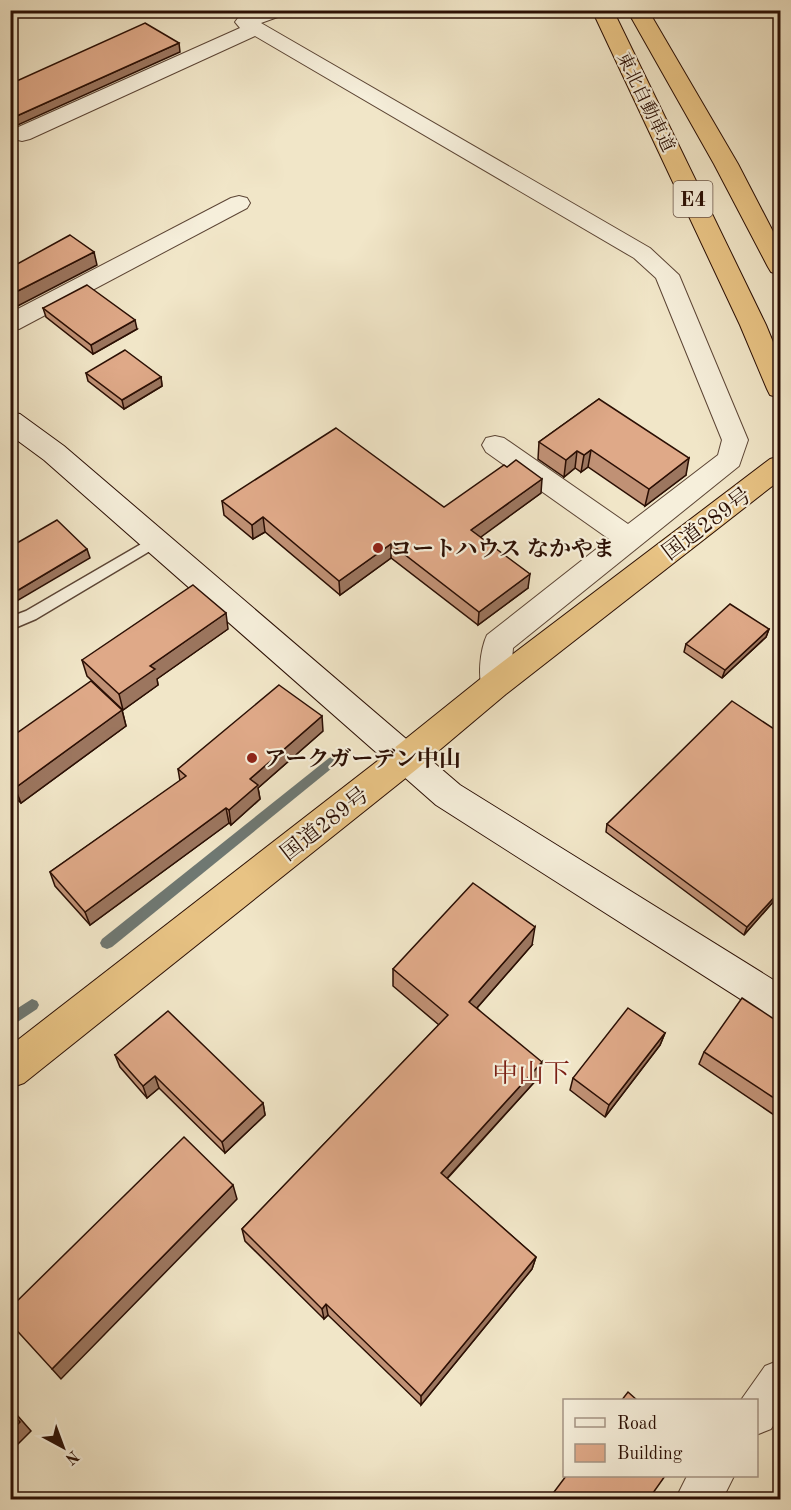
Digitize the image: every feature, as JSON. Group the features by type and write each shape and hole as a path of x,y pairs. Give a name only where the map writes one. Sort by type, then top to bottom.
{"highway":[{"name":"東北自動車道","path":"602,10 753,325 780,389"},
{"name":"東北自動車道","path":"637,10 726,164 780,267"},
{"name":"国道289号","path":"10,1070 405,759 495,685 780,466"}],"street":[{"path":"279,10 245,22 642,253 667,275 735,440 730,459 498,643 495,685"},
{"path":"22,134 254,29"},
{"path":"10,323 239,203"},
{"path":"10,421 54,453 448,795 780,1004"},
{"path":"495,445 629,539"},
{"path":"758,1411 780,1380"},
{"path":"696,1500 712,1477"}],"lane":[{"path":"10,624 31,615 155,541"}],"building":[{"path":"145,23 179,43 10,119 10,84"},
{"path":"70,235 94,252 10,295 10,268"},
{"path":"87,285 135,320 91,345 43,308"},
{"path":"125,350 161,377 122,400 86,373"},
{"path":"599,399 689,458 649,489 591,450 584,455 577,451 566,460 539,442"},
{"path":"336,428 444,507 504,465 507,467 516,460 542,479 471,530 530,574 479,612 391,544 339,581 263,517 252,525 222,501"},
{"path":"57,520 87,549 10,595 10,547"},
{"path":"193,585 226,613 150,666 155,669 119,694 82,660"},
{"path":"730,604 769,629 725,670 686,644"},
{"path":"91,681 122,710 15,788 10,784 10,738"},
{"path":"279,685 322,716 250,779 258,785 229,810 226,808 85,912 50,872 186,776 178,769"},
{"path":"732,701 780,733 780,891 747,927 607,824"},
{"path":"473,883 535,927 469,1002 542,1062 441,1173 536,1257 421,1396 326,1304 322,1309 242,1229 448,1015 393,969"},
{"path":"742,998 780,1023 780,1102 704,1052"},
{"path":"628,1008 665,1033 609,1105 573,1078"},
{"path":"168,1011 263,1103 222,1142 155,1076 143,1086 115,1055"},
{"path":"184,1137 233,1185 52,1369 10,1323 10,1308"},
{"path":"628,1392 636,1399 623,1399"},
{"path":"10,1411 20,1422 10,1432"},
{"path":"565,1477 664,1477 648,1500 548,1500"}],"waterway":[{"path":"107,943 333,761"},
{"path":"10,1021 32,1005"}],"place":[{"name":"コートハウス なかやま","path":"378,548"},
{"name":"アークガーデン中山","path":"252,758"}],"district":[{"name":"中山下","path":"531,1073"}]}
